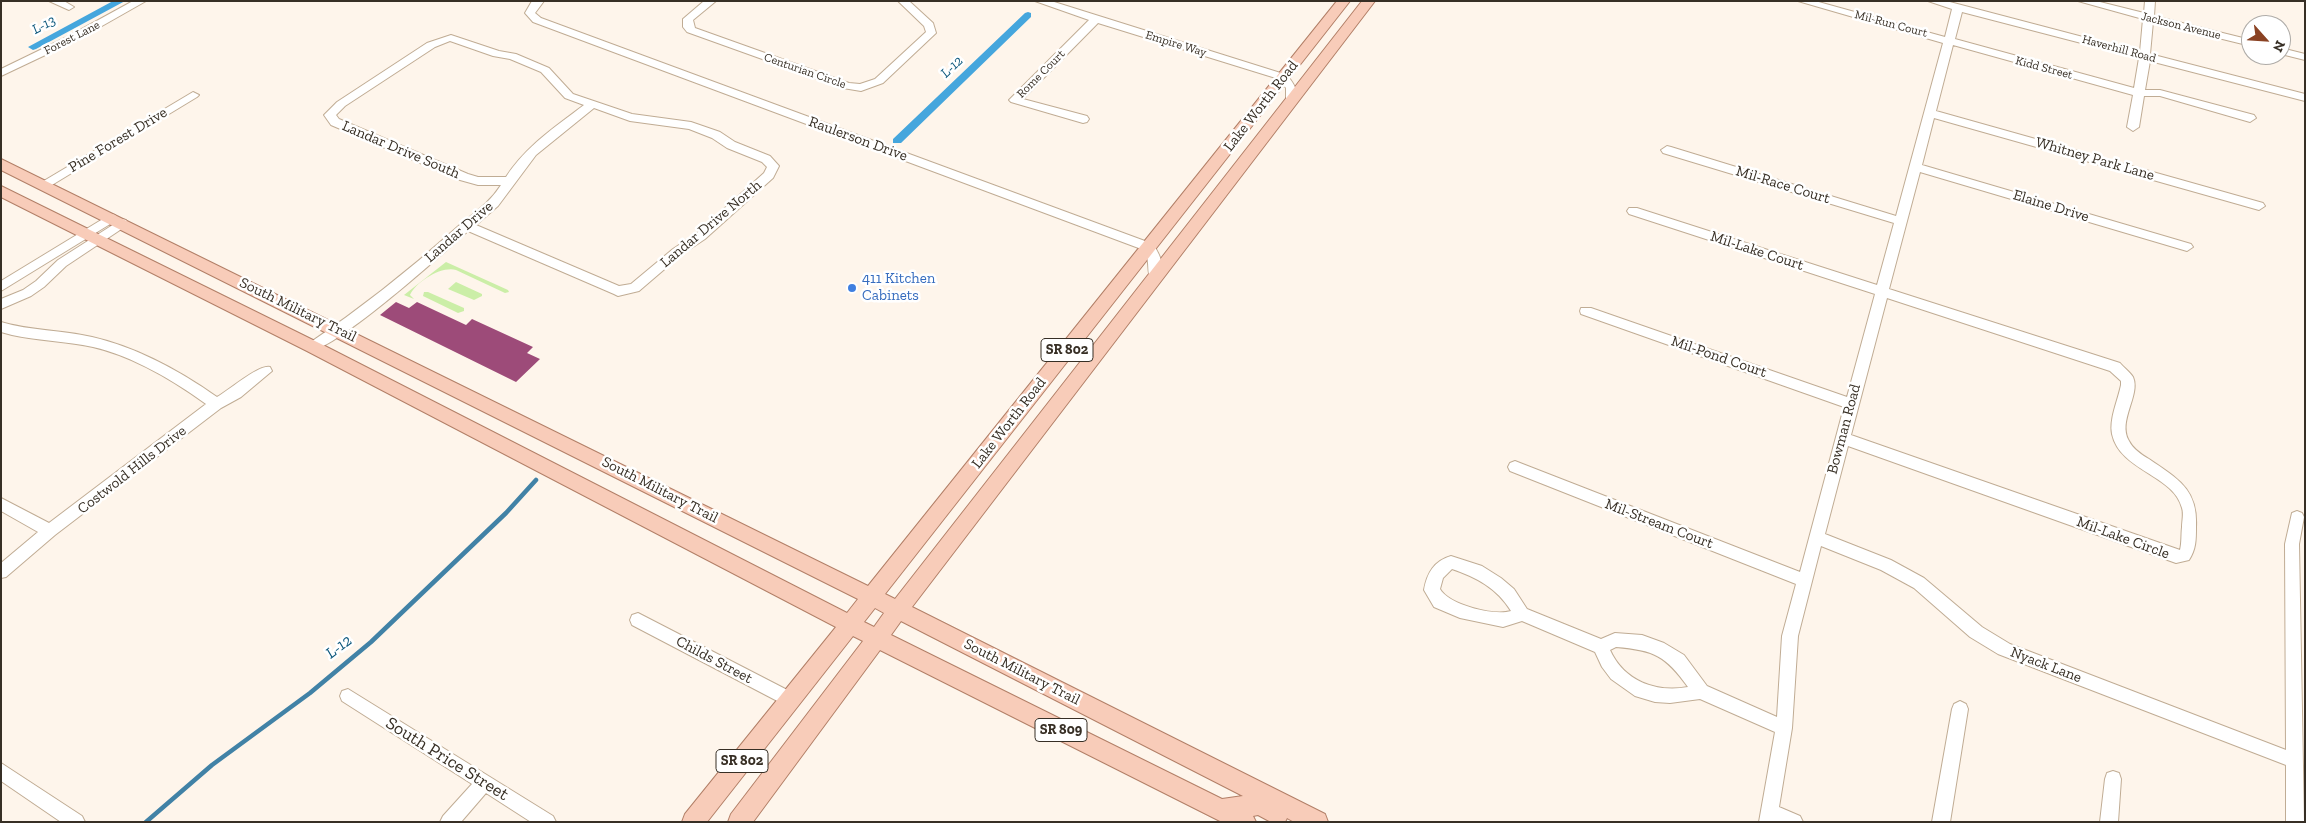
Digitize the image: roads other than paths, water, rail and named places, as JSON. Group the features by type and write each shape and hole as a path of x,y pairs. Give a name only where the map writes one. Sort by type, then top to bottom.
{"main road":[{"name":"Lake Worth Road","path":"693,822 1344,1"},
{"name":"Lake Worth Road","path":"739,822 876,638 1369,1"},
{"name":"South Military Trail","path":"1,164 872,596 1317,822"},
{"name":"South Military Trail","path":"1,191 312,347 876,638 1245,822"},
{"path":"1222,810 1259,804 1294,822"}],"street":[{"path":"54,1 69,7"},
{"name":"Forest Lane","path":"1,73 75,37 141,1"},
{"name":"Raulerson Drive","path":"539,1 533,6 530,13 537,20 1149,247"},
{"name":"Centurian Circle","path":"711,1 688,19 688,27 691,30 853,88 868,87 880,81 931,33 929,25 903,1"},
{"name":"Empire Way","path":"1040,1 1283,77"},
{"name":"Mil-Run Court","path":"1804,1 1949,40"},
{"name":"Haverhill Road","path":"1933,1 2305,98"},
{"name":"Jackson Avenue","path":"2083,1 2241,40"},
{"path":"2133,127 2145,56 2150,1"},
{"name":"Bowman Road","path":"1769,816 1784,728 1790,636 1958,8"},
{"name":"Rome Court","path":"1083,119 1015,100 1096,19"},
{"name":"Landar Drive South","path":"510,181 478,180 464,177 335,122 330,115 341,104 431,45 451,38 490,52 512,56 536,65 545,70 565,93 592,104"},
{"name":"Kidd Street","path":"1949,40 1962,46 2139,93 2160,94 2250,118"},
{"path":"2291,53 2305,56"},
{"path":"1283,77 1291,88 1290,104"},
{"name":"Pine Forest Drive","path":"43,185 192,96"},
{"name":"Landar Drive","path":"312,347 339,330 437,252 494,203 530,154 592,104"},
{"name":"Landar Drive North","path":"466,226 618,291 626,290 641,283 676,252 701,236 773,171 771,162 716,135 691,126 630,117 592,104"},
{"name":"Whitney Park Lane","path":"1930,113 2259,206"},
{"name":"Mil-Race Court","path":"1667,150 1900,221"},
{"name":"Elaine Drive","path":"1915,167 2187,247"},
{"name":"Mil-Lake Court","path":"1633,211 1882,291"},
{"path":"4,296 38,272 66,247 92,236 116,221"},
{"path":"4,296 40,284 92,236"},
{"path":"1149,247 1156,260 1155,277"},
{"name":"Mil-Lake Circle","path":"1842,438 2176,557 2184,556 2188,551 2188,504 2173,483 2133,455 2122,441 2119,428 2128,385 2123,373 2106,363 1882,291"},
{"name":"Mil-Pond Court","path":"1586,311 1851,404"},
{"path":"1,328 15,332 91,342 116,348 202,393 216,404"},
{"name":"Costwold Hills Drive","path":"1,572 50,531 216,404 236,393 265,371"},
{"name":"Mil-Stream Court","path":"1515,467 1804,580"},
{"path":"1,504 50,531"},
{"path":"2295,822 2292,544 2297,517"},
{"name":"Nyack Lane","path":"1815,537 1886,564 1919,583 1976,632 2004,650 2294,761"},
{"path":"1522,614 1503,620 1460,612 1439,602 1432,590 1433,582 1443,565 1451,562 1462,564 1478,571 1496,583 1509,594 1522,614 1601,647 1606,660 1619,677 1636,689 1662,697 1684,696 1701,691"},
{"name":"Childs Street","path":"638,620 790,700"},
{"path":"1601,647 1615,640 1642,642 1658,648 1678,660 1701,691 1784,728"},
{"name":"South Price Street","path":"348,696 547,822"},
{"path":"1941,822 1960,709"},
{"path":"1,771 76,822"},
{"path":"2109,822 2113,779"},
{"path":"449,822 484,783"},
{"path":"1769,816 1794,822"}],"waterway":[{"name":"L-13","path":"33,47 121,1"},
{"name":"L-12","path":"897,141 1028,15"},
{"name":"L-12","path":"146,822 212,765 310,693 371,642 506,513 536,480"}],"place":[{"name":"411 Kitchen Cabinets","path":"852,288"}]}
